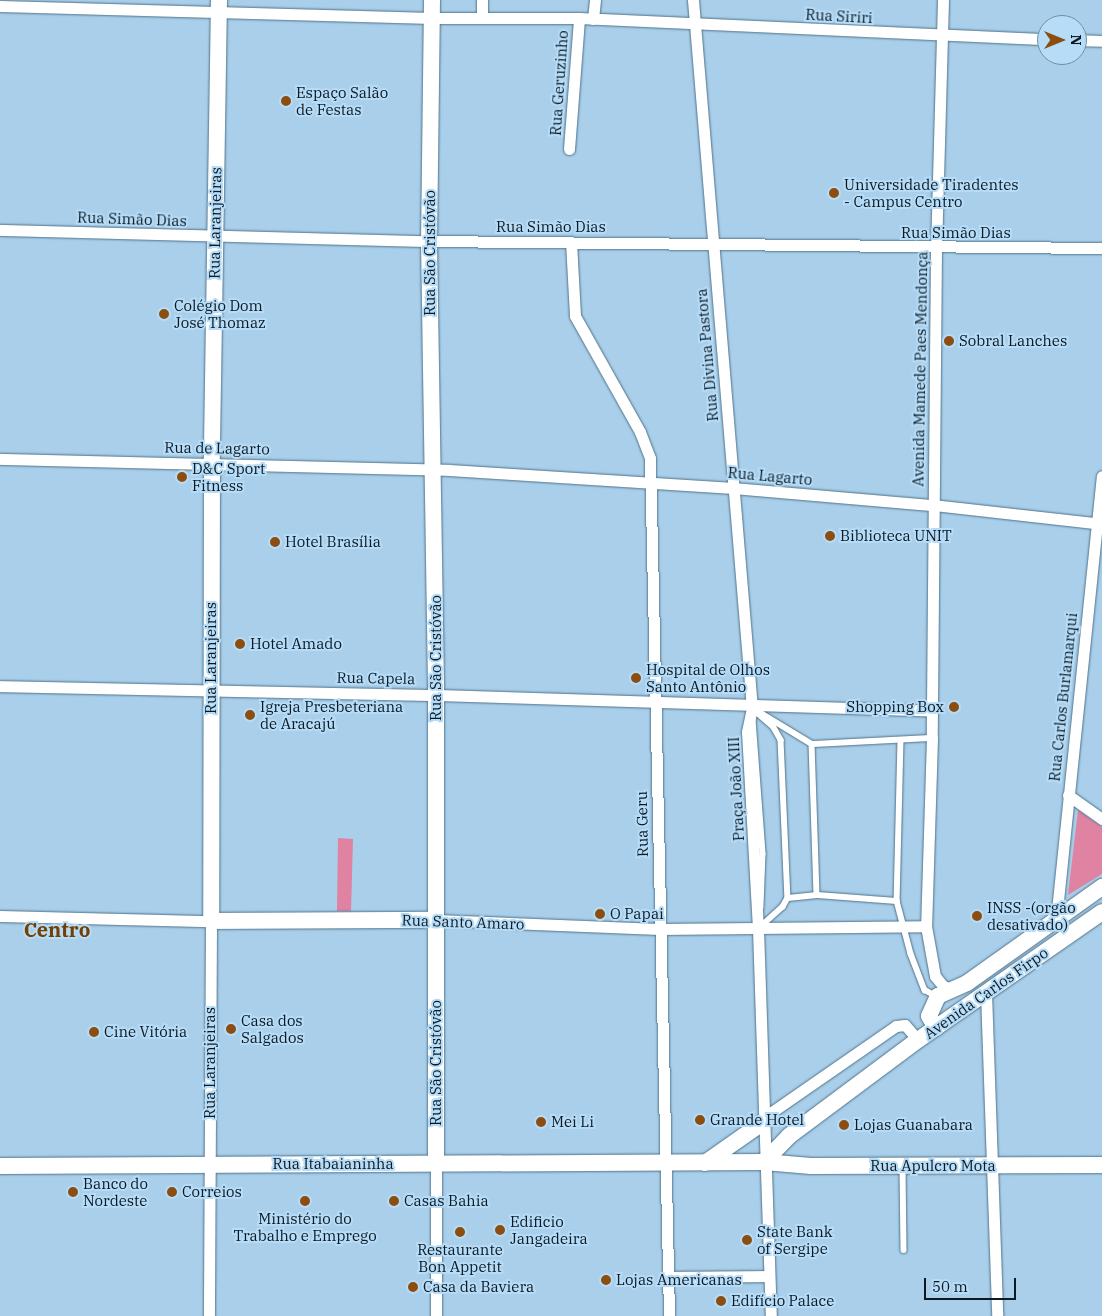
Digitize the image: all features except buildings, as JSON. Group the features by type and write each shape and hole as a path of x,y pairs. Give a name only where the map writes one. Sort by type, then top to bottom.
{"street":[{"name":"Rua São Cristóvão","path":"432,0 429,241 436,695 436,1316"},
{"path":"482,0 482,18"},
{"path":"593,19 596,0"},
{"name":"Rua Divina Pastora","path":"693,0 752,708"},
{"name":"Avenida Mamede Paes Mendonça","path":"932,738 936,248 943,0"},
{"name":"Rua Siriri","path":"0,6 219,6 432,18 579,18 942,36 1037,39"},
{"name":"Rua Laranjeiras","path":"209,1316 212,462 219,6"},
{"name":"Rua Geruzinho","path":"569,149 579,18"},
{"path":"1087,40 1102,41"},
{"name":"Rua Simão Dias","path":"0,230 214,237 429,241 712,243 936,248 1102,248"},
{"name":"Rua Geru","path":"571,242 575,316 647,444 650,483 669,1316"},
{"name":"Rua de Lagarto","path":"0,459 212,462 434,469"},
{"name":"Rua Lagarto","path":"434,469 733,488 933,505 1100,524"},
{"name":"Rua Carlos Burlamarqui","path":"1056,920 1068,795 1100,524 1102,476"},
{"name":"Rua Capela","path":"0,686 211,689 654,701 752,708"},
{"path":"752,708 932,711"},
{"name":"Praça João XIII","path":"752,708 747,732 766,1119 764,1162 771,1316"},
{"path":"926,926 932,738"},
{"path":"1068,795 1102,819"},
{"name":"Avenida Carlos Firpo","path":"926,926 935,976 943,986 944,992 960,987 1102,887"},
{"name":"Avenida Carlos Firpo","path":"764,1162 789,1136 918,1040 1102,912"},
{"name":"Rua Santo Amaro","path":"0,916 211,921 436,920 659,929 758,929 904,924 926,926"},
{"path":"936,1028 929,1016 944,992"},
{"path":"986,993 994,1166 997,1316"},
{"name":"Avenida Carlos Firpo","path":"766,1119 896,1026 905,1025 918,1040"},
{"path":"705,1163 766,1119"},
{"name":"Rua Apulcro Mota","path":"705,1163 764,1162 792,1166 1102,1165"},
{"name":"Rua Itabaianinha","path":"0,1166 705,1163"},
{"path":"668,1277 769,1276"}],"lane":[{"path":"752,708 812,744 932,738"},
{"path":"752,708 773,726 781,740 788,898 783,907 758,929"},
{"path":"901,740 897,901 911,954 925,990 944,992"},
{"path":"812,744 817,895"},
{"path":"788,898 817,895 897,901"},
{"path":"903,1166 904,1250"}],"shaded area":[{"path":"1078,810 1102,827 1102,874 1068,895"},
{"path":"338,838 353,839 351,911 337,911"}],"place":[{"name":"Espaço Salão de Festas","path":"286,101"},
{"name":"Universidade Tiradentes - Campus Centro","path":"834,193"},
{"name":"Colégio Dom José Thomaz","path":"164,314"},
{"name":"Sobral Lanches","path":"949,341"},
{"name":"D&C Sport Fitness","path":"182,477"},
{"name":"Biblioteca UNIT","path":"830,536"},
{"name":"Hotel Brasília","path":"275,542"},
{"name":"Hotel Amado","path":"240,644"},
{"name":"Hospital de Olhos Santo Antônio","path":"636,678"},
{"name":"Shopping Box","path":"954,707"},
{"name":"Igreja Presbeteriana de Aracajú","path":"250,715"},
{"name":"O Papai","path":"600,914"},
{"name":"INSS -(orgão desativado)","path":"977,916"},
{"name":"Casa dos Salgados","path":"231,1029"},
{"name":"Cine Vitória","path":"94,1032"},
{"name":"Grande Hotel","path":"700,1120"},
{"name":"Mei Li","path":"541,1122"},
{"name":"Lojas Guanabara","path":"844,1125"},
{"name":"Banco do Nordeste","path":"73,1192"},
{"name":"Correios","path":"172,1192"},
{"name":"Ministério do Trabalho e Emprego","path":"305,1201"},
{"name":"Casas Bahia","path":"394,1201"},
{"name":"Edificio Jangadeira","path":"500,1230"},
{"name":"Restaurante Bon Appetit","path":"460,1232"},
{"name":"State Bank of Sergipe","path":"747,1240"},
{"name":"Lojas Americanas","path":"606,1280"},
{"name":"Casa da Baviera","path":"413,1287"},
{"name":"Edifício Palace","path":"721,1301"}],"district":[{"name":"Centro","path":"57,929"}]}
